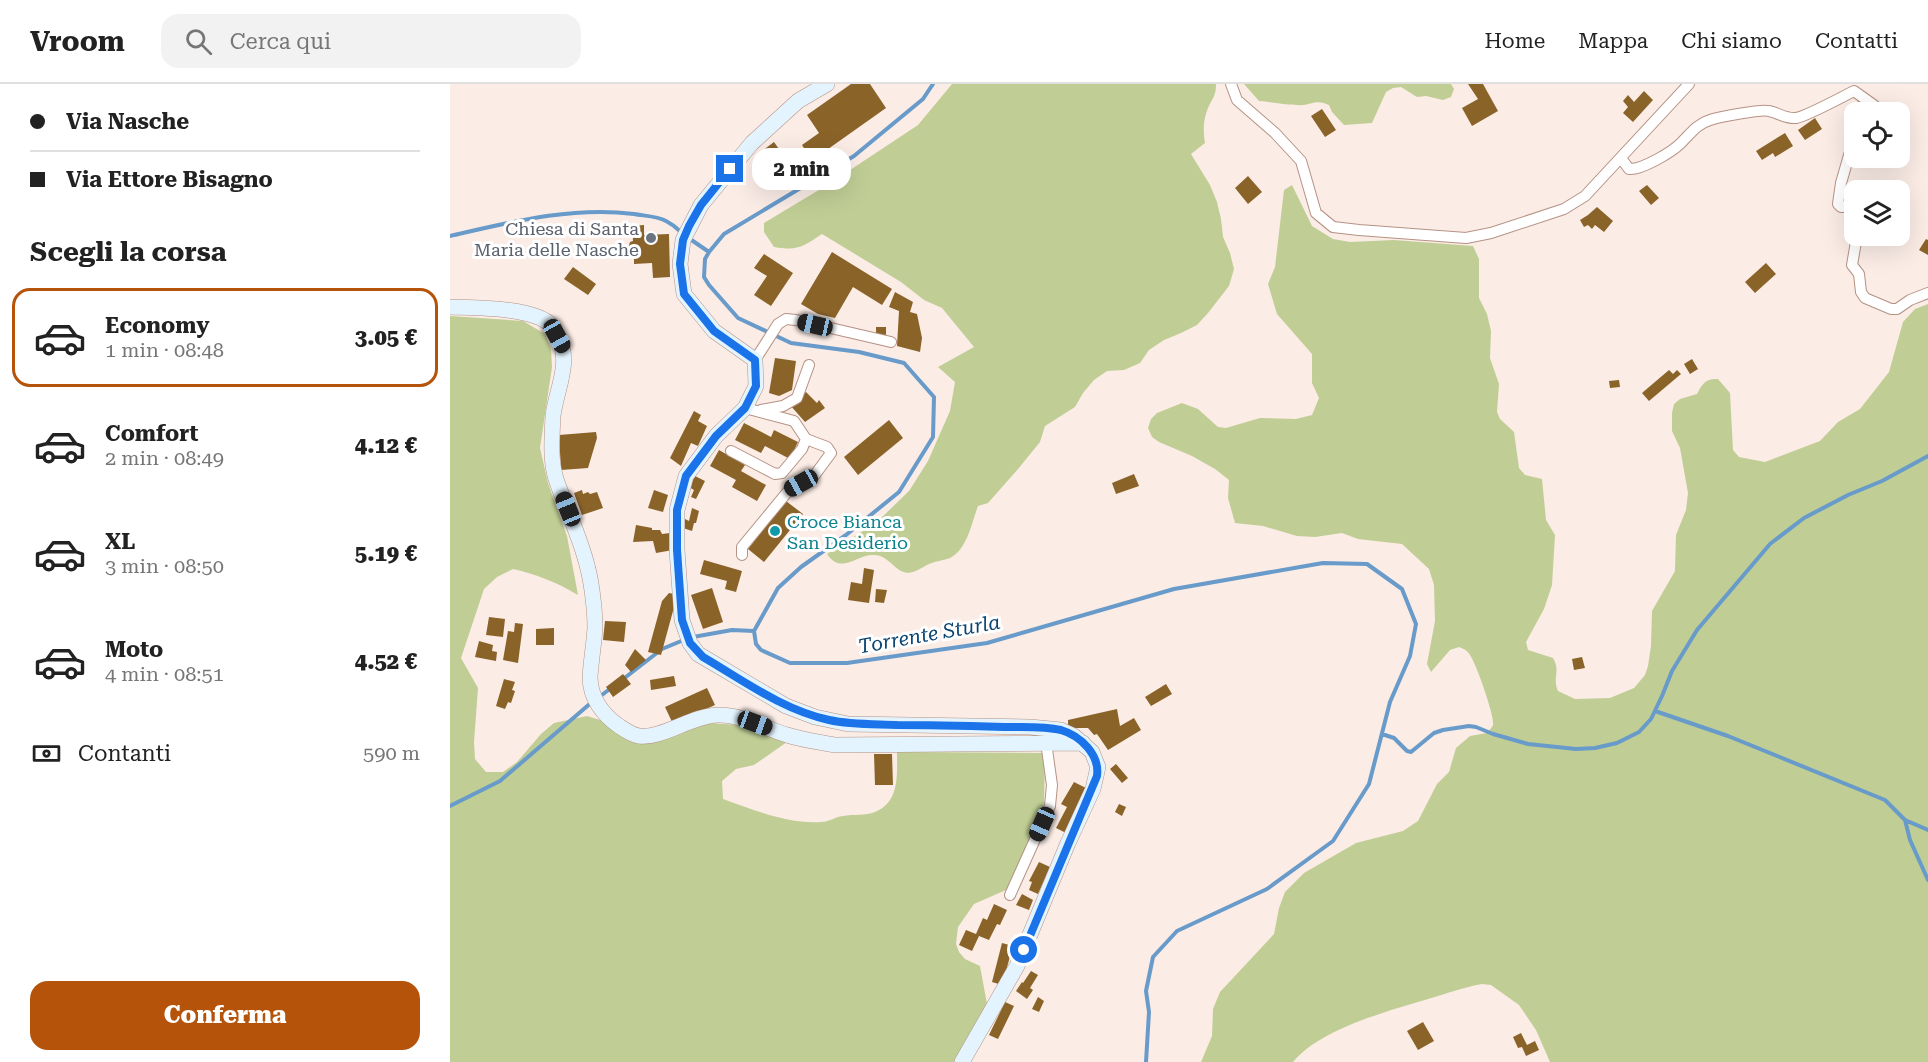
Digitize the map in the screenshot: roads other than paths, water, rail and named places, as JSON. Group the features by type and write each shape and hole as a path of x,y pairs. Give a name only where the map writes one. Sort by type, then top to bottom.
{"street":[{"path":"759,355 714,331 684,294 680,264 686,233 701,205 752,143 798,101 827,84"},
{"path":"1231,84 1237,100 1275,133 1301,161 1316,213 1333,226 1466,238 1491,233 1564,209 1585,196 1689,84"},
{"path":"1621,159 1632,170 1647,164 1680,144 1699,125 1712,119 1766,110 1781,117 1797,118 1854,91 1869,102"},
{"path":"1844,207 1838,204 1845,168"},
{"path":"1855,246 1852,266 1859,274 1864,298 1891,309 1897,309 1910,300 1928,293"},
{"path":"450,307 533,314 551,325 563,347 563,374 554,412 552,443 555,477 589,569 595,625 591,686 596,702 619,726 637,736 646,736 697,718 718,715 739,718 787,735 836,745 1083,743"},
{"path":"752,409 759,355 778,324 786,320 796,320 891,342"},
{"path":"809,365 797,398 783,406 752,409 716,436 686,476 677,510 677,550 684,628 694,650 786,706 823,719 848,724 1030,727 1061,730 1083,743 1092,752 1098,767 1093,789 1017,966 962,1062"},
{"path":"742,555 742,547 789,490 814,476 831,453 827,447 806,439 794,421 752,409"},
{"path":"731,451 775,474 782,473 802,449 806,439"},
{"path":"1010,895 1050,806 1052,785 1046,742"}],"waterway":[{"name":"Torrente Sturla","path":"933,84 923,99 854,156 724,234 705,259 704,277 738,318 791,343 859,352 904,363 934,397 933,437 899,492 846,535 801,567 778,588 754,631 756,644 761,650 790,663 847,663 987,643 1174,589 1323,563 1367,564 1402,589 1416,624 1410,656 1390,702 1369,784 1333,841 1267,889 1177,931 1153,957 1146,991 1149,1012 1146,1062"},
{"path":"450,236 542,217 588,212 655,217 668,222 681,232"},
{"path":"690,239 709,252"},
{"path":"1382,734 1394,738 1411,752 1434,733 1469,726 1528,744 1576,749 1617,743 1639,732 1651,719 1672,671 1697,630 1770,544 1804,518 1928,456"},
{"path":"693,637 732,630 754,631"},
{"path":"622,680 662,649 686,639"},
{"path":"598,698 611,688"},
{"path":"450,806 500,781 592,702"},
{"path":"1655,711 1728,736 1885,800 1905,820 1910,840 1928,880"},
{"path":"1905,820 1928,830"}],"place":[{"name":"Chiesa di Santa Maria delle Nasche","path":"651,238"},
{"name":"Croce Bianca San Desiderio","path":"775,531"}]}
